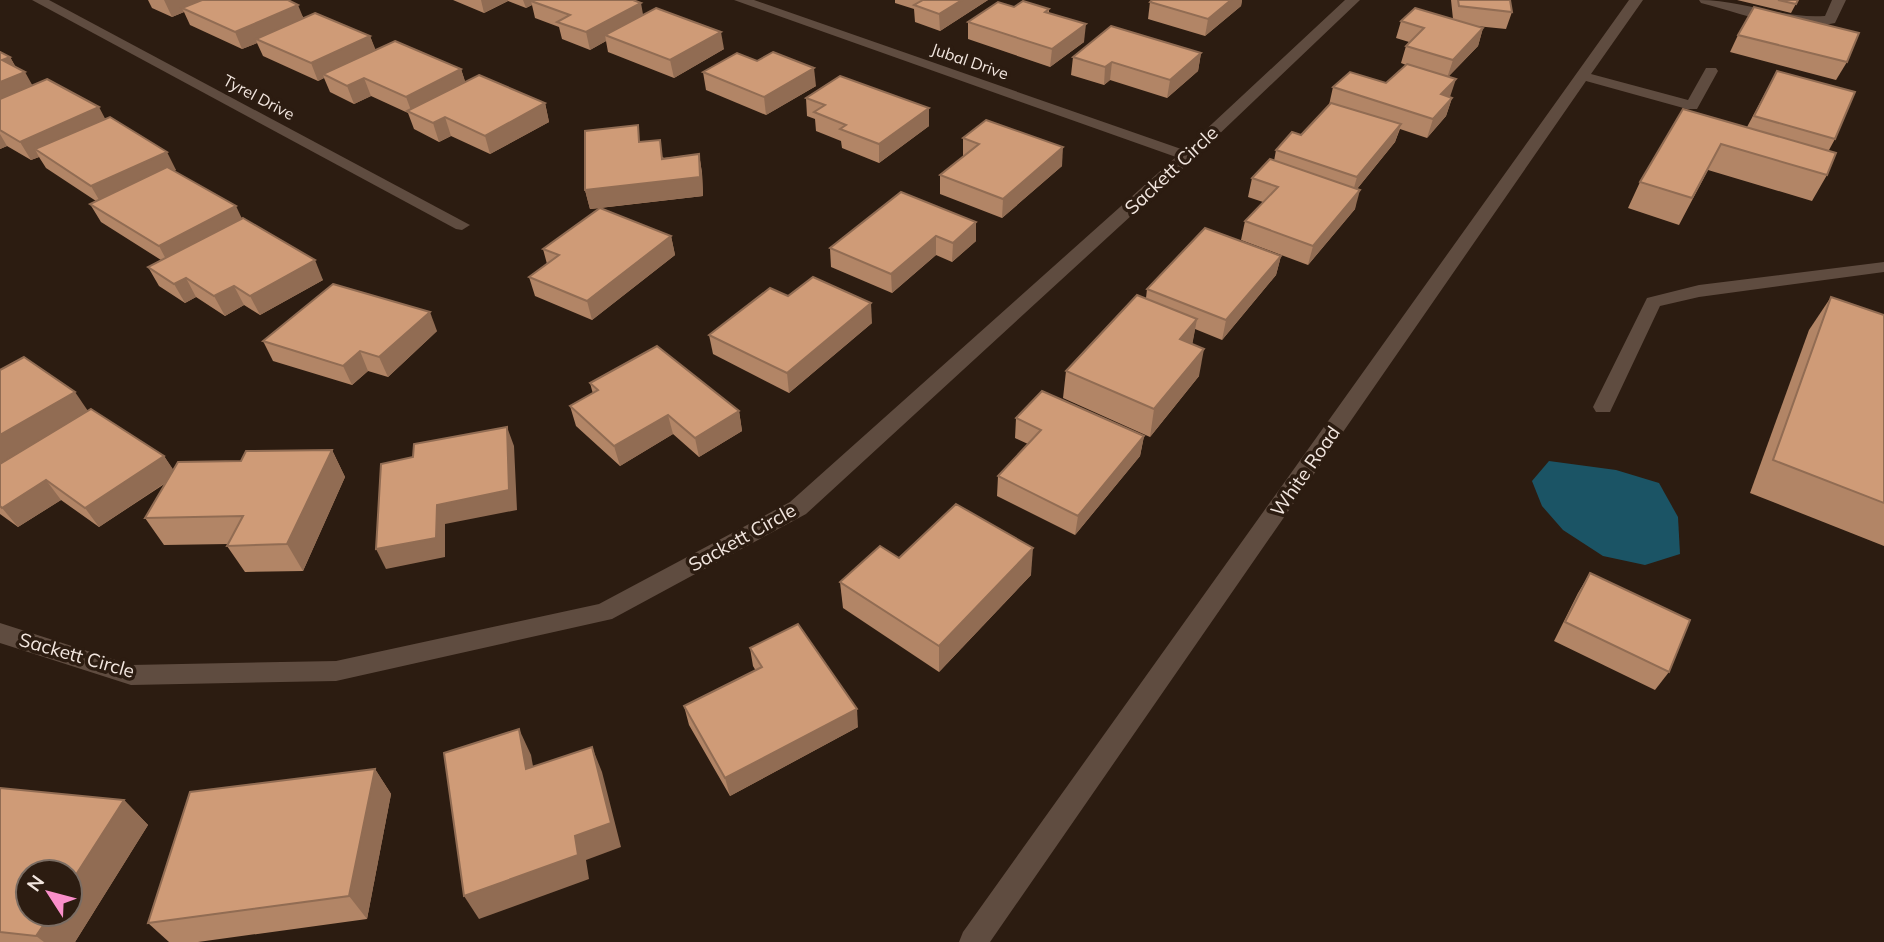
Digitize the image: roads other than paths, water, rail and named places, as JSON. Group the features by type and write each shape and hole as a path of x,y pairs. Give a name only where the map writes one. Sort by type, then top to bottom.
{"street":[{"name":"Tyrel Drive","path":"39,0 462,225"},
{"name":"Jubal Drive","path":"741,0 1187,156"},
{"name":"Sackett Circle","path":"0,633 131,674 335,671 604,612 798,508 1187,156 1353,0"},
{"name":"White Road","path":"973,942 1636,0"},
{"path":"1706,0 1786,20 1811,22 1830,20 1839,0"},
{"path":"1583,76 1689,111 1711,71"},
{"path":"1603,408 1653,302 1699,291 1884,267"}],"water":[{"path":"1549,461 1616,470 1659,483 1678,517 1680,554 1645,565 1603,556 1563,530 1542,506 1532,481"}]}
